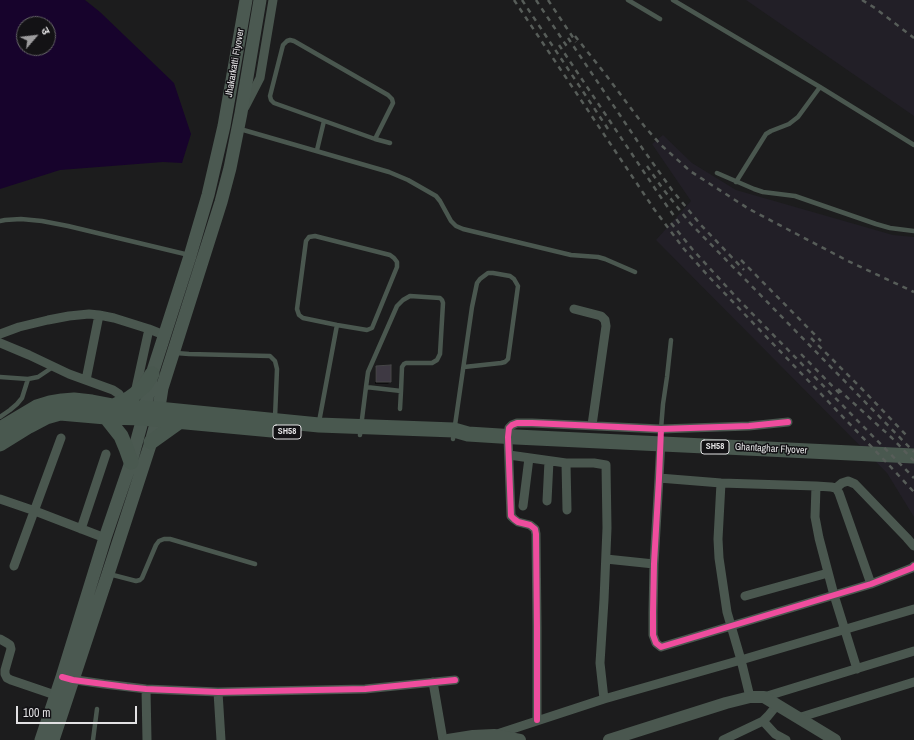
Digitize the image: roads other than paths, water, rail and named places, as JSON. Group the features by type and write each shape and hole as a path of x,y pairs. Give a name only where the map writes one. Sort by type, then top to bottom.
{"main road":[{"name":"Jhakarkatti Flyover","path":"151,414 152,374 208,195 224,126 246,0"},
{"name":"Jhakarkatti Flyover","path":"151,414 162,388 174,352 221,202 230,168 239,128 260,0"},
{"path":"131,462 121,436 119,405 145,384 152,374"},
{"name":"SH58","path":"0,429 37,408 50,403 74,400 119,405 179,422 319,434 361,430"},
{"name":"SH58","path":"0,444 29,426 60,413 119,405"},
{"name":"SH58","path":"151,414 275,420 361,430 512,437"},
{"path":"41,740 55,695 68,678 108,574 151,442 151,414"},
{"path":"53,740 105,538 131,462 151,414"},
{"path":"151,442 179,422"},
{"name":"Ghantaghar Flyover","path":"512,437 914,456"}],"street":[{"path":"241,113 260,78 273,0"},
{"path":"574,309 601,316 605,320 606,326 592,425"},
{"path":"0,334 19,327 48,320 89,314 114,318 149,328 164,335"},
{"path":"86,380 100,315"},
{"path":"119,405 149,328"},
{"path":"0,343 69,374 113,390 118,394 119,405"},
{"path":"537,720 536,534 535,529 530,525 518,522 511,516 509,455 512,437 509,428 517,423 661,429 749,426 788,422"},
{"path":"661,429 654,564 653,628 653,635 656,643 661,647 871,584 914,566"},
{"path":"14,566 61,438"},
{"path":"81,529 106,454"},
{"path":"509,455 566,463 594,463 606,465 607,528 600,662 604,699"},
{"path":"523,506 529,458"},
{"path":"547,501 549,461"},
{"path":"566,463 567,510"},
{"path":"659,478 721,483 836,488 871,584"},
{"path":"836,488 842,483 848,481 855,484 914,546"},
{"path":"721,483 718,558 727,612 742,660 750,697"},
{"path":"816,486 815,517 818,538 857,669"},
{"path":"0,499 105,538"},
{"path":"606,559 654,564"},
{"path":"745,596 828,573"},
{"path":"448,740 494,735 604,699 914,609"},
{"path":"0,639 10,645 5,670 7,678 55,695"},
{"path":"609,740 726,703 750,697 764,697 914,651"},
{"path":"68,678 146,689 218,692 365,689 455,680"},
{"path":"433,682 442,740"},
{"path":"798,718 914,682"},
{"path":"146,689 148,740"},
{"path":"218,692 221,740"},
{"path":"764,697 831,739"},
{"path":"722,740 763,721 777,705"},
{"path":"763,721 775,734 786,740"},
{"path":"494,735 520,740"}],"lane":[{"path":"628,0 660,19"},
{"path":"673,0 820,87 914,145"},
{"path":"375,139 393,103 392,99 388,95 294,41 287,41 283,45 270,96 274,103 279,106 375,139 390,143"},
{"path":"736,182 766,134 776,128 789,124 798,117 820,87"},
{"path":"317,150 324,121"},
{"path":"224,126 239,128 317,150 389,172 408,180 436,196 451,221 456,226 463,229 571,255 598,257 635,272"},
{"path":"717,174 763,192 795,196 876,224 890,228 914,231"},
{"path":"0,221 21,220 68,226 190,256"},
{"path":"315,236 390,255 397,262 397,267 372,328 367,330 337,325 303,318 299,315 297,309 306,241 309,237 315,236"},
{"path":"459,434 464,367 472,307 477,283 488,273 510,276 514,279 518,286 508,359 501,364 464,367"},
{"path":"361,430 368,372 397,306 410,296 440,298 443,303 440,354 437,360 432,363 404,364 402,367 400,409"},
{"path":"319,425 337,325"},
{"path":"661,429 671,340"},
{"path":"174,352 190,354 270,356 275,361 277,369 275,420"},
{"path":"0,377 28,379 38,377 53,367"},
{"path":"0,417 17,404 22,398 28,379"},
{"path":"366,387 401,391"},
{"path":"108,574 136,581 140,580 156,544 164,539 170,539 255,564"},
{"path":"93,740 97,709"}],"railway":[{"path":"514,0 654,209 684,249 914,492"},
{"path":"522,0 610,132"},
{"path":"536,0 568,48"},
{"path":"548,0 576,42"},
{"path":"862,0 875,8 914,38"},
{"path":"575,36 645,127 661,145 690,171 749,209 848,261 914,292"},
{"path":"568,38 672,190 700,224 744,270"},
{"path":"559,45 682,227"},
{"path":"647,166 690,223 914,452"},
{"path":"671,223 693,250 737,298 914,478"},
{"path":"741,260 821,341"},
{"path":"811,338 908,437"},
{"path":"801,354 841,395"},
{"path":"838,389 892,438 914,461"}]}
